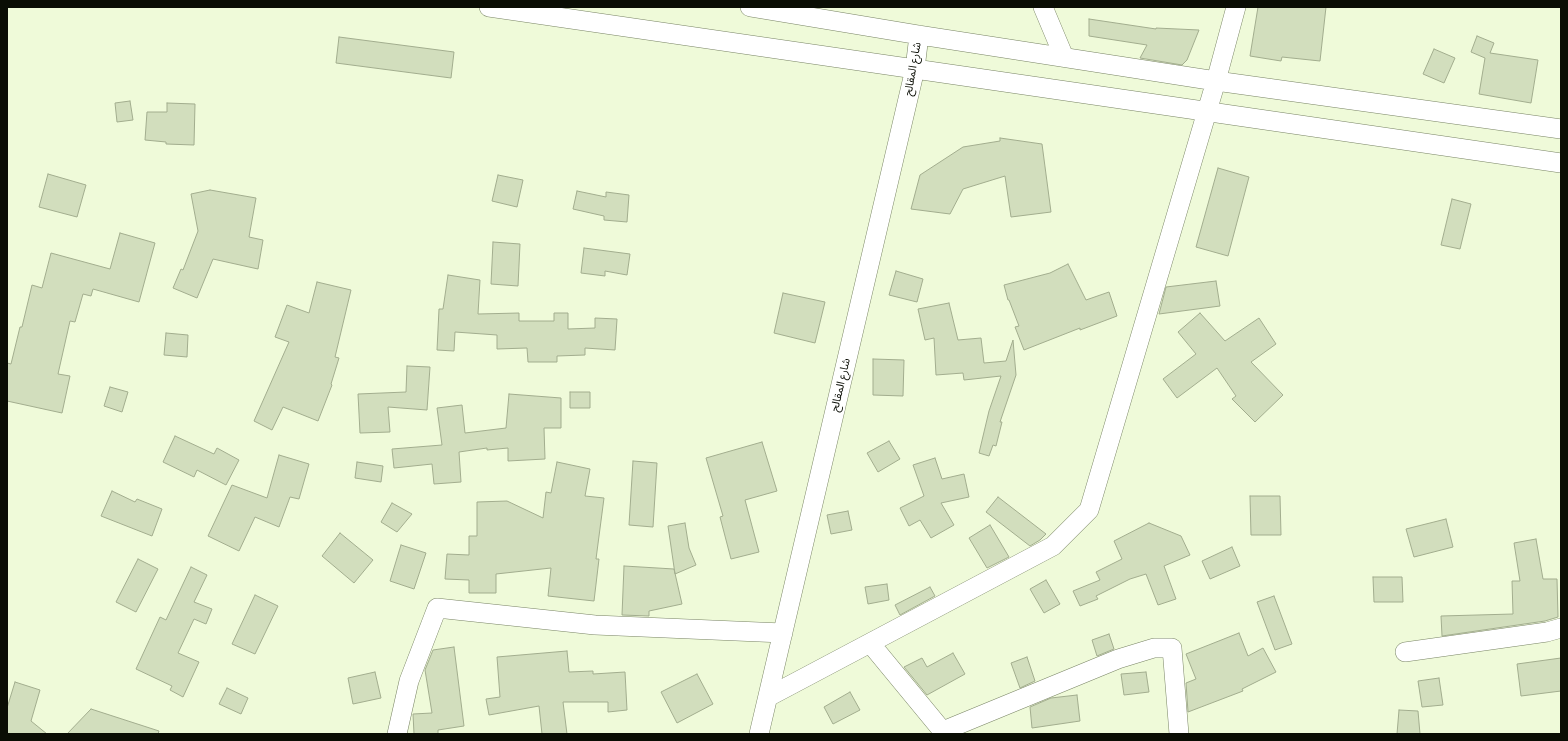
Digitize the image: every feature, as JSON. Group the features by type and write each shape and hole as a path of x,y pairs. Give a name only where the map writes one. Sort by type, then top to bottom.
{"street":[{"path":"489,7 1561,163"},
{"path":"750,7 1216,81 1561,128"},
{"path":"1043,7 1064,58"},
{"path":"768,697 1054,546 1089,510 1207,112 1236,7"},
{"name":"شارع المقالح","path":"759,734 915,69 919,35"},
{"path":"397,734 409,681 437,608 595,625 783,633"},
{"path":"1405,652 1546,632 1561,628"},
{"path":"870,643 944,733 1118,659 1154,648 1172,648 1179,734"}],"building":[{"path":"1258,7 1326,7 1320,61 1282,57 1281,61 1250,56"},
{"path":"1089,19 1156,29 1199,30 1187,60 1182,65 1140,58 1147,45 1089,36"},
{"path":"1477,36 1494,43 1490,53 1538,60 1531,103 1479,94 1485,58 1471,52"},
{"path":"339,37 454,52 451,78 336,63"},
{"path":"1434,49 1455,58 1444,83 1423,74"},
{"path":"130,101 133,120 117,122 115,103"},
{"path":"167,103 195,104 194,145 166,144 166,142 145,140 147,112 167,112"},
{"path":"1000,138 1042,144 1051,212 1011,217 1005,176 963,189 950,214 911,209 920,175 963,147 1000,141"},
{"path":"1218,168 1249,177 1228,256 1196,247"},
{"path":"48,174 86,185 77,217 39,207"},
{"path":"498,175 523,180 517,207 492,201"},
{"path":"210,190 256,198 249,237 263,240 258,269 213,259 197,298 173,288 181,269 183,270 198,231 191,194"},
{"path":"577,191 606,197 606,192 629,195 627,222 604,220 604,216 573,209"},
{"path":"1452,199 1471,204 1460,249 1441,245"},
{"path":"120,233 155,243 139,302 93,289 91,296 83,294 75,322 70,321 58,374 70,376 62,413 7,401 7,363 11,364 32,285 42,288 51,253 110,269"},
{"path":"493,242 520,244 518,286 491,284"},
{"path":"584,248 630,254 627,275 605,271 605,276 581,273"},
{"path":"1068,264 1086,300 1109,292 1117,316 1080,330 1080,328 1024,350 1015,327 1019,326 1008,300 1004,285 1050,273"},
{"path":"896,271 923,279 917,302 889,295"},
{"path":"448,275 480,280 478,314 519,313 519,321 554,321 554,313 568,313 568,329 595,328 595,318 617,319 615,350 585,348 585,355 557,356 557,362 528,362 527,348 497,349 497,335 455,332 454,351 437,350 439,309 443,309"},
{"path":"1216,281 1220,306 1159,314 1166,287"},
{"path":"317,282 351,290 335,357 339,358 331,384 332,385 318,421 283,407 272,430 254,421 289,342 275,337 287,305 309,313"},
{"path":"783,293 825,302 815,343 774,333"},
{"path":"949,303 958,340 981,338 984,363 1006,361 1013,340 1016,375 1000,422 1002,422 996,446 993,445 989,456 979,453 989,411 1001,376 964,380 963,373 936,375 934,338 925,340 918,309"},
{"path":"1200,313 1225,341 1259,318 1276,344 1251,362 1283,395 1255,422 1232,399 1236,396 1217,368 1177,398 1163,379 1196,354 1178,332"},
{"path":"166,333 188,335 187,357 164,355"},
{"path":"873,359 904,360 903,396 873,395"},
{"path":"407,366 430,367 427,410 388,407 390,432 360,433 358,394 406,392"},
{"path":"110,387 128,392 122,412 104,406"},
{"path":"570,392 590,392 590,408 570,408"},
{"path":"509,394 561,398 561,428 544,428 545,459 508,461 508,448 487,450 487,448 459,452 461,482 434,484 432,464 394,468 392,449 442,445 437,408 462,405 465,433 506,428"},
{"path":"175,436 214,454 217,448 239,460 226,485 197,470 194,477 163,462"},
{"path":"889,441 900,459 878,472 867,453"},
{"path":"762,442 777,491 745,500 759,552 731,559 720,517 723,516 706,458"},
{"path":"279,455 309,464 299,499 290,497 279,527 255,517 239,551 208,536 232,485 267,498"},
{"path":"935,458 942,479 964,474 969,497 941,503 954,525 931,538 920,520 909,526 900,508 924,496 913,465"},
{"path":"633,461 657,463 653,527 629,525"},
{"path":"357,462 383,466 381,482 355,478"},
{"path":"557,462 590,469 585,496 604,498 596,559 599,559 594,601 548,596 551,568 496,574 496,593 469,593 469,580 445,579 447,554 469,555 469,536 477,536 477,502 507,501 543,518 546,492 551,493"},
{"path":"112,491 135,502 137,499 162,509 152,536 101,516"},
{"path":"1250,496 1280,496 1281,535 1251,535"},
{"path":"998,497 1046,534 1030,546 986,512"},
{"path":"392,503 412,514 397,532 381,522"},
{"path":"848,511 852,530 831,534 827,515"},
{"path":"1446,519 1453,547 1414,557 1406,529"},
{"path":"685,523 689,548 696,565 675,574 668,526"},
{"path":"1149,523 1181,536 1190,555 1164,566 1176,599 1158,605 1146,574 1130,579 1096,596 1098,599 1080,606 1073,591 1100,580 1096,572 1122,559 1114,541"},
{"path":"990,525 1009,557 987,568 969,538"},
{"path":"340,533 373,560 354,583 322,556"},
{"path":"1536,539 1543,579 1557,579 1558,617 1545,621 1442,636 1441,616 1513,614 1512,581 1520,581 1514,543"},
{"path":"401,545 426,553 414,589 390,581"},
{"path":"1232,547 1240,566 1210,579 1202,561"},
{"path":"138,559 158,569 136,612 116,602"},
{"path":"624,566 674,569 682,604 649,611 649,616 622,615"},
{"path":"191,567 207,575 194,602 212,609 206,624 194,619 178,653 199,662 183,697 170,690 172,686 136,669 160,617 166,620"},
{"path":"1373,577 1402,577 1403,602 1374,602"},
{"path":"1046,580 1060,604 1044,613 1030,589"},
{"path":"887,584 889,600 868,604 865,587"},
{"path":"930,587 935,596 900,615 895,605"},
{"path":"255,595 278,606 255,654 232,644"},
{"path":"1274,596 1292,644 1275,650 1257,602"},
{"path":"1239,633 1248,656 1263,648 1276,672 1242,689 1243,691 1188,712 1186,683 1196,679 1186,654"},
{"path":"1109,634 1114,649 1097,656 1092,640"},
{"path":"454,647 464,726 438,730 438,734 414,734 413,714 432,713 425,670 433,650"},
{"path":"567,651 569,672 593,671 593,674 625,672 627,710 608,712 608,702 563,702 567,734 542,734 539,706 489,715 486,699 500,697 497,657"},
{"path":"953,653 965,674 927,695 904,667 922,658 927,667"},
{"path":"1027,657 1035,681 1020,688 1011,663"},
{"path":"1561,658 1561,691 1521,696 1517,664"},
{"path":"375,672 381,698 353,704 348,678"},
{"path":"1146,672 1149,692 1124,695 1121,674"},
{"path":"697,674 713,704 677,723 661,692"},
{"path":"1439,678 1443,705 1422,707 1418,681"},
{"path":"15,682 40,690 31,721 47,734 7,734 7,708"},
{"path":"227,688 248,698 241,714 219,704"},
{"path":"850,692 860,710 833,724 824,707"},
{"path":"1077,695 1080,721 1032,728 1030,707 1051,698"},
{"path":"91,709 159,731 158,734 67,734"},
{"path":"1399,710 1418,711 1420,734 1397,734"}]}
